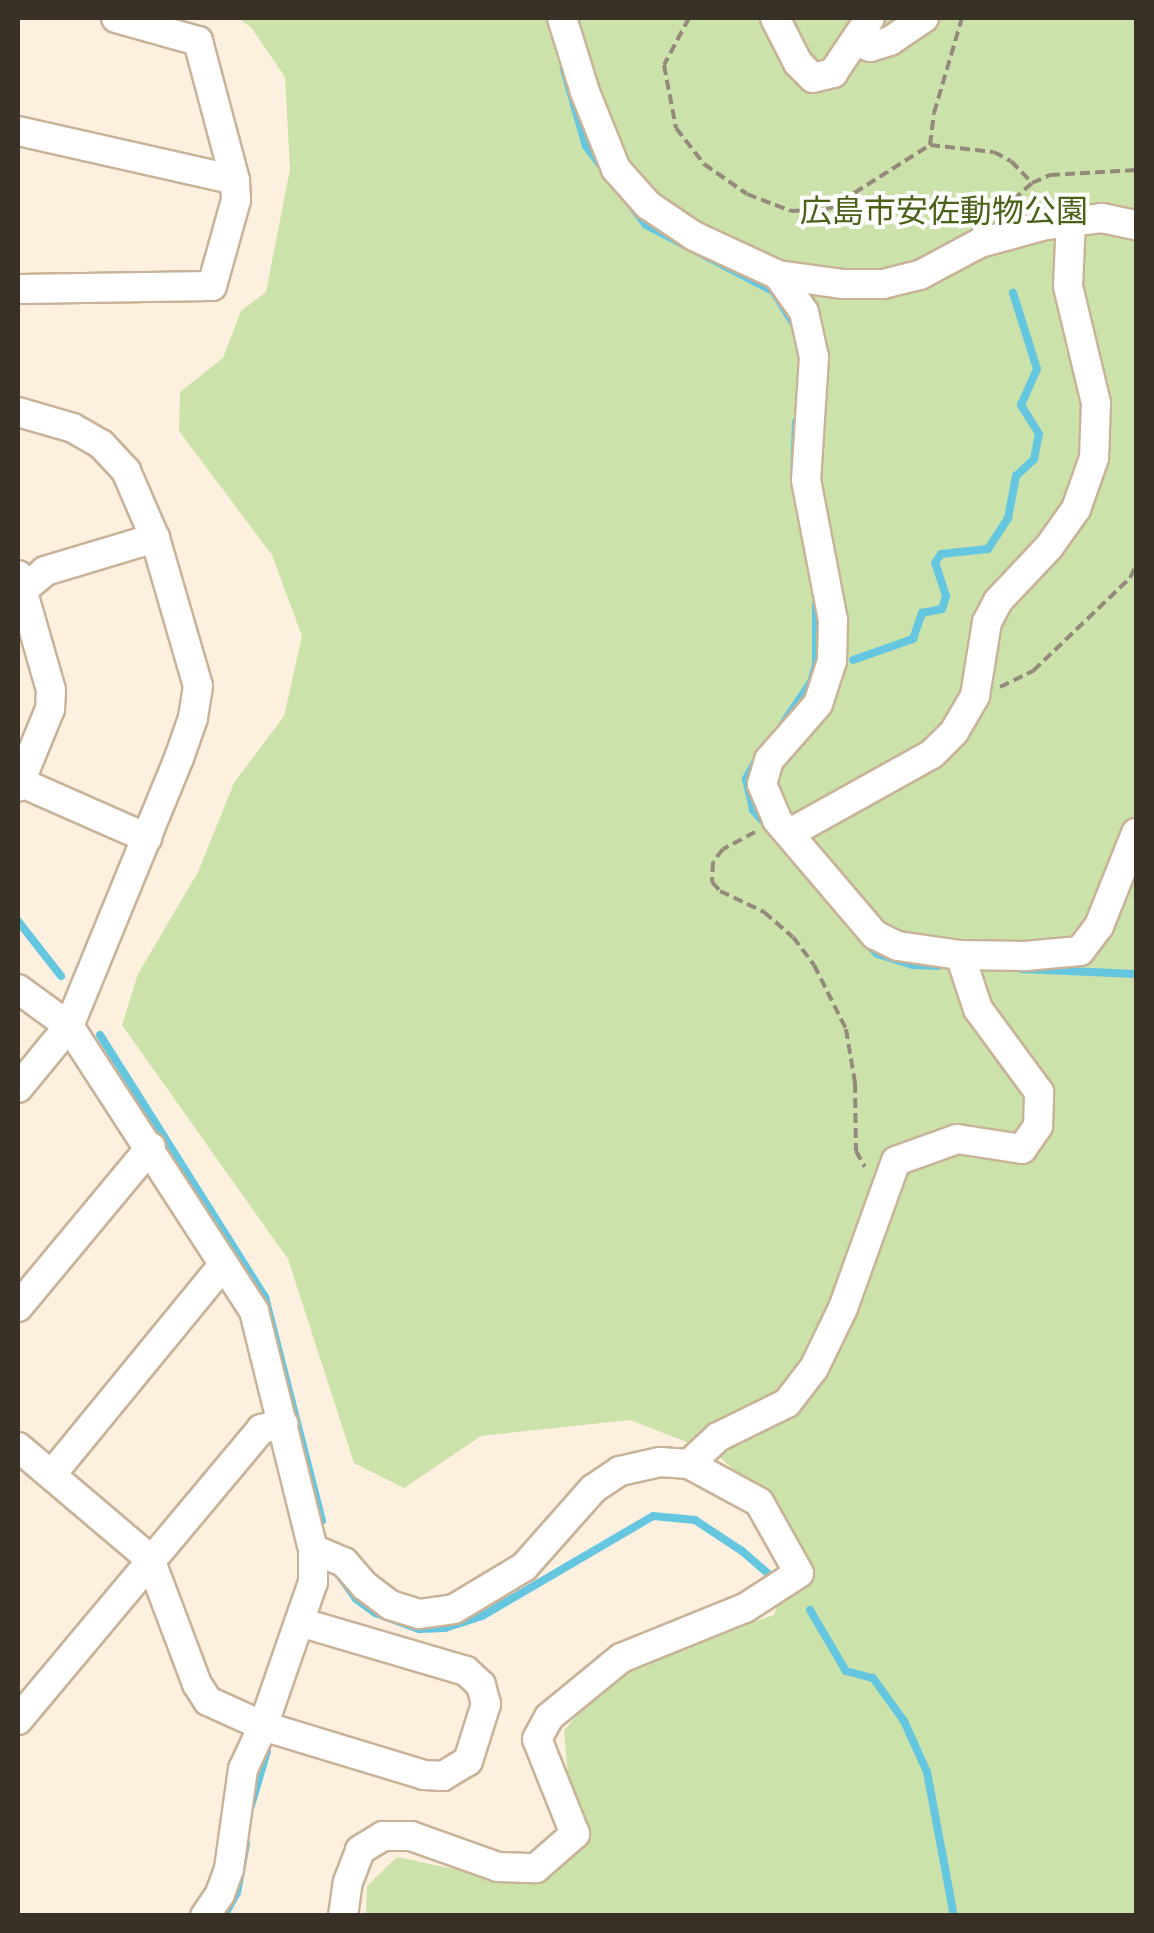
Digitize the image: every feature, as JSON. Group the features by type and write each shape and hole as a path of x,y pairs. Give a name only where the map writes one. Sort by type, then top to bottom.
{"street":[{"path":"18,289 212,286 236,200 235,180 198,41 120,18"},
{"path":"562,18 584,92 616,170 648,205 694,236 778,275 843,284 883,284 920,275 980,243 1071,220 1102,218 1136,225"},
{"path":"776,18 798,64 813,78 833,73 863,29"},
{"path":"863,29 870,47 890,41 924,18"},
{"path":"18,132 235,180"},
{"path":"790,833 932,754 954,732 974,696 986,622 998,601 1049,547 1076,509 1094,458 1096,403 1068,286 1071,220"},
{"path":"778,275 804,312 814,357 806,480 833,620 832,661 818,704 768,760 762,784 770,809 875,936 898,946 960,955 1080,951 1099,926 1136,832"},
{"path":"18,412 73,428 101,444 126,470 155,538 198,686 194,718 69,1026 18,1088"},
{"path":"147,838 19,784 50,710 51,690 19,586 45,571 155,538"},
{"path":"689,1464 718,1438 787,1403 814,1368 849,1292 896,1161 956,1139 1022,1149 1038,1126 1039,1092 978,1009 960,955"},
{"path":"18,989 69,1026 254,1312 312,1549 313,1582 264,1726 243,1768 229,1869 220,1894 205,1916"},
{"path":"18,1307 150,1147"},
{"path":"52,1474 224,1264"},
{"path":"18,1720 261,1430 283,1424"},
{"path":"18,1446 150,1559 197,1684 208,1701 264,1726 424,1775 443,1776 468,1760 486,1704 481,1684 466,1671 300,1622"},
{"path":"312,1549 344,1562 365,1586 390,1605 419,1614 454,1610 524,1567 592,1489 620,1471 660,1462 689,1464 759,1502 799,1573 745,1608 620,1658 549,1717 537,1739 574,1834 536,1868 498,1867 411,1836 383,1836 360,1850 348,1882 343,1916"}],"path":[{"path":"689,18 664,65 676,128 704,164 747,194 791,211 829,208 930,145 994,152 1011,161 1032,182"},
{"path":"930,145 934,112 962,18"},
{"path":"980,243 997,215 1032,182 1050,175 1136,170"},
{"path":"974,696 1033,671 1130,578 1136,566"},
{"path":"753,834 723,849 713,862 712,882 720,891 764,912 793,937 814,966 846,1029 855,1083 856,1151 881,1194"}],"green space":[{"name":"広島市安佐動物公園","path":"238,18 1136,18 1136,1915 366,1915 367,1886 397,1857 502,1879 559,1851 570,1802 564,1730 620,1667 774,1615 797,1540 773,1505 715,1453 630,1420 481,1436 404,1488 354,1463 288,1259 122,1025 138,974 198,872 234,783 284,716 302,636 272,555 179,431 180,392 223,358 241,311 266,292 290,169 285,77 251,27"}],"waterway":[{"path":"564,70 586,146 646,225 773,291 794,325"},
{"path":"853,660 913,639 922,613 942,609 946,596 935,563 941,554 988,549 1008,518 1016,476 1034,459 1039,434 1021,405 1037,369 1013,293"},
{"path":"794,478 796,422"},
{"path":"784,722 811,682 816,665 816,605"},
{"path":"758,757 746,779 753,810 769,828"},
{"path":"18,921 61,976"},
{"path":"866,942 877,954 913,965 939,966"},
{"path":"1021,969 1136,974"},
{"path":"100,1035 265,1297 322,1521"},
{"path":"341,1578 356,1599 375,1613 419,1629 445,1628 482,1616 653,1516 695,1520 742,1551 778,1582"},
{"path":"810,1610 846,1671 873,1678 904,1721 927,1772 954,1916"},
{"path":"251,1806 267,1751"},
{"path":"224,1916 237,1893 246,1844"}]}
